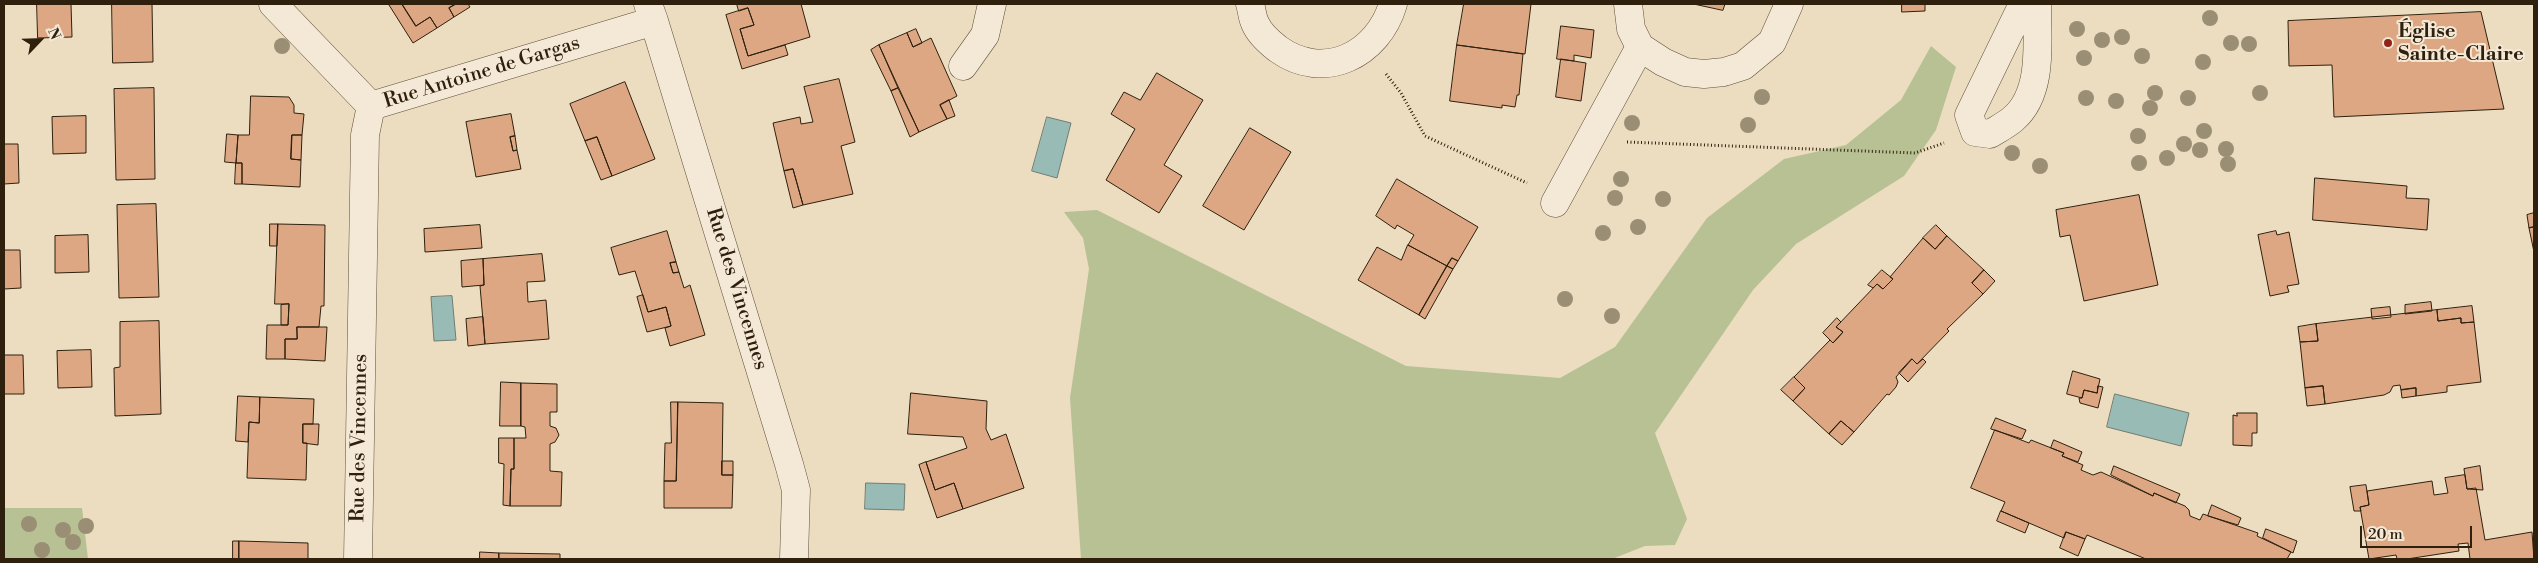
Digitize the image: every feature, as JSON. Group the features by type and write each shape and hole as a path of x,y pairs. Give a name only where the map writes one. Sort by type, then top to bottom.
{"street":[{"name":"Rue Antoine de Gargas","path":"273,4 371,106 651,13"},
{"path":"963,66 985,35 992,4"},
{"path":"1250,4 1255,23 1268,41 1283,52 1304,62 1325,63 1346,59 1365,48 1380,34 1389,19 1393,4"},
{"path":"1628,4 1630,29 1640,48 1662,62 1685,72 1704,74 1724,72 1744,66 1772,42 1789,4"},
{"path":"2023,4 1969,115 1975,132 1990,134 2015,118 2032,90 2038,64 2037,4"},
{"name":"Rue des Vincennes","path":"651,13 790,464 796,490 794,559"},
{"path":"1555,203 1640,48"},
{"name":"Rue des Vincennes","path":"358,559 365,134 371,106"}],"path":[{"path":"1365,48 1401,93 1425,136 1524,180 1555,203"},
{"path":"1594,133 1620,142 1915,153 1975,132"}],"green space":[{"path":"1931,46 1956,67 1936,130 1904,176 1796,244 1753,290 1655,433 1687,519 1675,545 1645,546 1612,559 1081,559 1070,398 1089,269 1083,238 1064,212 1097,210 1406,366 1560,378 1615,347 1707,218 1784,159 1846,145 1901,100"},
{"path":"4,508 82,508 88,559 4,559"}],"water":[{"path":"1047,117 1071,123 1057,178 1032,171"},
{"path":"452,296 456,340 434,341 431,297"},
{"path":"2115,394 2189,413 2181,446 2107,427"},
{"path":"866,483 905,484 904,510 865,509"}],"building":[{"path":"37,4 71,4 72,37 38,38"},
{"path":"112,4 152,4 153,62 113,63"},
{"path":"402,4 416,26 430,17 437,28 413,43 389,5"},
{"path":"402,4 456,4 449,8 454,17 437,28 430,17 416,26"},
{"path":"456,4 468,4 470,7 454,17 449,8"},
{"path":"737,4 801,4 810,37 748,56 740,29 754,25 748,8 739,11"},
{"path":"1464,4 1531,4 1525,54 1457,45"},
{"path":"1694,4 1725,4 1723,10"},
{"path":"1902,4 1925,4 1925,11 1902,12"},
{"path":"748,8 754,25 740,29 748,56 785,45 788,55 742,69 726,15"},
{"name":"Église Sainte-Claire","path":"2481,12 2504,109 2334,117 2332,65 2289,66 2288,21"},
{"path":"1561,26 1594,30 1591,58 1574,55 1574,61 1557,59"},
{"path":"916,29 922,43 913,47 907,33"},
{"path":"907,33 913,47 931,38 957,96 940,105 947,119 919,132 879,45"},
{"path":"879,45 898,88 891,91 871,50"},
{"path":"1457,45 1523,54 1519,95 1517,95 1515,107 1502,105 1502,108 1450,101"},
{"path":"1561,59 1586,63 1581,101 1556,97"},
{"path":"1157,73 1203,100 1164,165 1182,176 1159,213 1106,180 1135,129 1111,114 1124,92 1140,100"},
{"path":"839,79 855,142 841,146 853,194 803,205 793,169 784,171 773,123 800,117 801,124 813,122 804,87"},
{"path":"625,82 655,159 612,176 597,137 585,141 570,104"},
{"path":"154,88 155,179 116,180 114,89"},
{"path":"898,88 919,132 910,137 891,91"},
{"path":"251,96 289,97 294,105 294,113 304,114 302,135 292,135 291,159 301,160 300,187 242,184 242,163 236,163 238,135 249,135"},
{"path":"949,100 955,116 947,119 940,105"},
{"path":"511,114 515,136 510,137 513,151 517,150 521,169 476,177 466,122"},
{"path":"86,116 86,153 53,154 52,117"},
{"path":"1250,128 1291,152 1244,230 1203,206"},
{"path":"227,134 238,135 236,163 225,162"},
{"path":"292,135 302,135 301,160 291,159"},
{"path":"515,136 517,150 513,151 510,137"},
{"path":"597,137 612,176 601,180 585,141"},
{"path":"4,144 18,144 19,183 4,184"},
{"path":"236,163 242,163 242,184 235,184"},
{"path":"793,169 803,205 793,208 784,171"},
{"path":"2315,178 2407,186 2406,198 2429,199 2427,230 2313,220"},
{"path":"1397,179 1478,227 1458,261 1452,258 1447,266 1408,245 1414,235 1397,225 1395,229 1376,216"},
{"path":"2139,195 2158,285 2084,301 2070,235 2060,237 2056,210"},
{"path":"156,204 159,297 119,298 117,205"},
{"path":"2534,213 2534,227 2529,228 2527,215"},
{"path":"270,224 278,224 277,246 270,246"},
{"path":"278,224 325,225 324,306 321,306 319,327 297,327 297,339 285,339 285,359 266,359 267,325 288,325 289,304 275,304"},
{"path":"480,225 482,248 425,252 424,229"},
{"path":"1936,225 1947,236 1935,249 1923,238"},
{"path":"2534,227 2534,252 2529,228"},
{"path":"667,231 676,262 670,263 673,273 679,272 684,288 690,285 705,335 670,346 665,328 671,326 666,307 648,312 635,271 619,275 611,248"},
{"path":"2276,231 2277,235 2289,232 2299,284 2287,286 2289,292 2270,296 2258,235"},
{"path":"88,235 89,272 55,273 55,236"},
{"path":"1947,236 1984,270 1972,283 1983,294 1947,329 1949,331 1917,364 1912,359 1896,377 1898,382 1896,387 1889,395 1887,394 1854,432 1841,421 1829,434 1793,401 1805,388 1794,377 1830,340 1833,343 1843,332 1836,327 1877,284 1883,289 1893,279 1890,277 1923,238 1935,249"},
{"path":"1408,245 1447,266 1419,315 1358,280 1377,247 1401,260"},
{"path":"4,250 20,250 21,288 4,289"},
{"path":"542,254 545,281 527,282 528,302 546,300 549,339 485,344 480,286 484,285 483,259"},
{"path":"1452,258 1458,261 1453,269 1447,266"},
{"path":"483,259 484,285 462,287 461,261"},
{"path":"676,262 679,272 673,273 670,263"},
{"path":"1447,266 1453,269 1425,319 1419,315"},
{"path":"1882,270 1893,279 1883,289 1877,284 1873,288 1868,285"},
{"path":"1984,270 1995,281 1983,294 1972,283"},
{"path":"643,295 648,312 666,307 671,326 647,332 637,297"},
{"path":"2431,302 2432,311 2405,314 2405,305"},
{"path":"289,304 288,325 281,325 281,305"},
{"path":"2472,306 2474,322 2461,323 2461,318 2438,321 2437,310"},
{"path":"2390,307 2391,317 2372,319 2371,309"},
{"path":"2437,310 2438,321 2461,318 2461,323 2474,322 2481,382 2447,386 2447,392 2416,396 2416,388 2401,390 2400,385 2393,386 2390,392 2384,395 2325,404 2323,386 2305,388 2300,342 2318,341 2316,324"},
{"path":"483,317 485,344 468,346 466,319"},
{"path":"1837,318 1841,322 1836,327 1843,332 1833,343 1823,333"},
{"path":"159,321 161,414 115,416 114,368 120,367 120,322"},
{"path":"2316,324 2318,341 2300,342 2298,327"},
{"path":"297,327 327,327 325,361 285,359 285,339 297,339"},
{"path":"91,350 92,387 58,388 57,351"},
{"path":"4,355 23,355 24,394 4,394"},
{"path":"1912,359 1917,364 1923,359 1926,362 1908,382 1899,373"},
{"path":"2073,371 2100,379 2097,393 2084,390 2082,398 2067,394"},
{"path":"1794,377 1805,388 1793,401 1781,390"},
{"path":"501,382 521,383 521,426 500,426"},
{"path":"521,383 557,384 557,412 550,412 550,426 556,428 559,435 555,442 550,444 550,471 562,472 561,506 510,506 511,469 514,469 514,438 526,438 525,427 521,426"},
{"path":"2098,386 2103,387 2098,408 2080,403 2079,398 2082,398 2084,390 2097,393"},
{"path":"2323,386 2325,404 2307,406 2305,388"},
{"path":"2416,388 2416,396 2402,398 2401,390"},
{"path":"911,393 987,401 986,429 991,440 1006,434 1024,488 963,509 954,483 935,490 926,462 967,448 963,437 908,434"},
{"path":"238,396 260,397 259,423 249,422 248,442 236,441"},
{"path":"260,397 314,399 313,424 303,424 303,443 307,443 306,480 247,478 249,422 259,423"},
{"path":"671,402 678,402 676,481 664,481 665,443 671,443"},
{"path":"678,402 723,403 722,475 733,475 732,508 664,508 664,481 676,481"},
{"path":"2237,413 2257,413 2257,433 2252,433 2252,446 2233,445 2233,415 2237,416"},
{"path":"1996,418 2026,430 2022,439 1991,429"},
{"path":"1841,421 1854,432 1842,445 1829,434"},
{"path":"303,424 319,424 318,445 303,443"},
{"path":"1995,430 2029,443 2031,440 2064,453 2062,456 2083,465 2081,470 2093,475 2101,472 2153,496 2154,493 2185,506 2189,510 2190,516 2200,520 2203,514 2258,533 2257,536 2291,552 2287,559 2146,559 2087,535 2085,539 2066,532 2064,538 2001,511 2005,502 1971,488"},
{"path":"499,438 514,438 514,469 511,469 510,506 503,505 504,464 499,463"},
{"path":"2054,440 2082,452 2078,462 2062,456 2064,453 2051,448"},
{"path":"722,461 733,461 733,475 722,475"},
{"path":"926,462 935,490 954,483 963,509 937,518 919,465"},
{"path":"2114,466 2180,494 2176,503 2154,493 2153,496 2111,475"},
{"path":"2480,466 2483,490 2467,489 2464,469"},
{"path":"2465,475 2467,489 2476,488 2485,540 2532,532 2534,559 2470,559 2468,543 2458,544 2459,551 2407,559 2397,559 2396,555 2369,559 2360,507 2369,505 2367,491 2432,481 2434,495 2448,493 2445,478"},
{"path":"2366,485 2369,505 2360,507 2361,511 2354,511 2350,487"},
{"path":"2212,505 2241,518 2238,525 2208,516"},
{"path":"2001,511 2029,523 2025,533 1997,521"},
{"path":"2266,529 2297,541 2293,553 2263,538"},
{"path":"2066,532 2085,539 2078,556 2060,548"},
{"path":"233,541 239,541 239,559 233,559"},
{"path":"239,541 308,543 308,559 239,559"},
{"path":"480,552 499,553 499,559 480,559"},
{"path":"499,553 560,554 560,559 499,559"}],"place":[{"name":"Église Sainte-Claire","path":"2388,43"}]}
